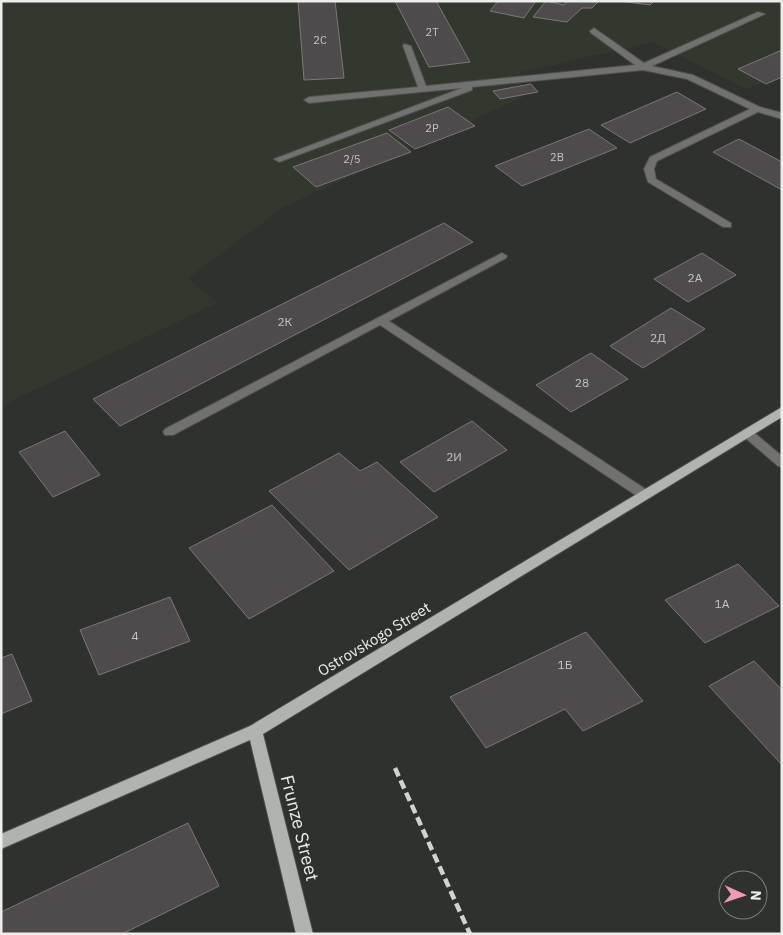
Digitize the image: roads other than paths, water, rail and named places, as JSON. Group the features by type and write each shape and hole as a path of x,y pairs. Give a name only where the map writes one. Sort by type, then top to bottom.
{"main road":[{"name":"Ostrovskogo Street","path":"1,842 256,731 782,411"},
{"name":"Frunze Street","path":"256,731 305,934"}],"street":[{"path":"643,67 761,14"},
{"path":"594,31 643,67"},
{"path":"407,46 423,89"},
{"path":"309,100 643,67 690,77 757,109 782,116"},
{"path":"278,159 486,82"},
{"path":"727,225 651,180 649,169 653,160 757,109"},
{"path":"169,432 502,256"},
{"path":"380,320 645,495"},
{"path":"747,433 782,463"}],"railway":[{"path":"395,768 470,934"}]}
